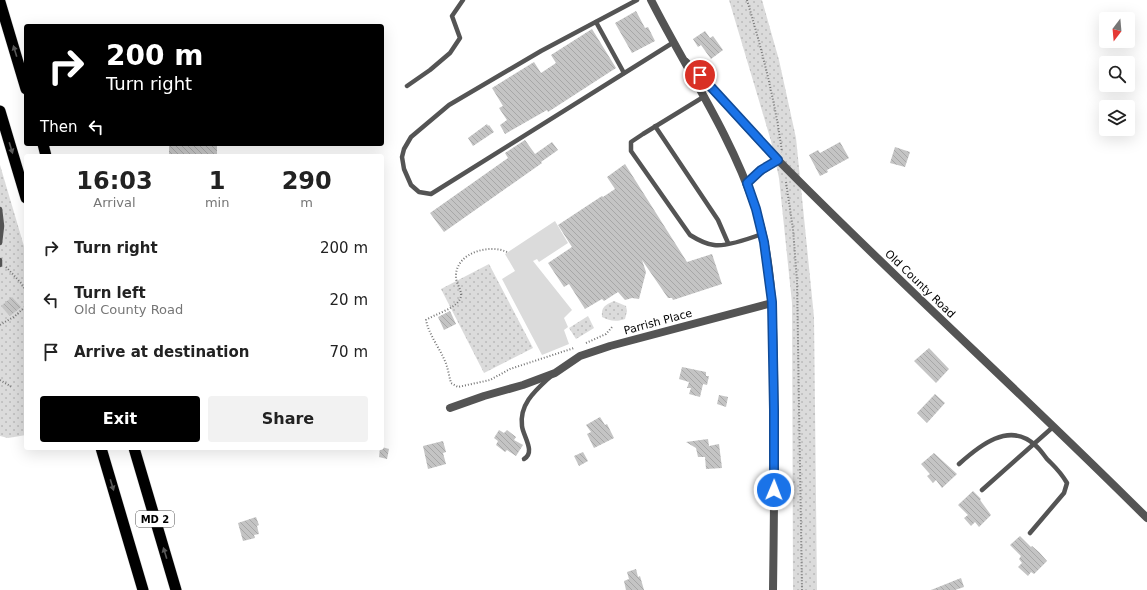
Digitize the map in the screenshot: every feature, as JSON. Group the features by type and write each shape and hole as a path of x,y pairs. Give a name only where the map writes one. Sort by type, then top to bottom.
{"highway":[{"path":"0,2 24,82"},
{"path":"0,111 24,191"},
{"name":"MD 2","path":"102,450 144,590"},
{"name":"MD 2","path":"135,450 176,590"}],"street":[{"path":"650,0 728,139 747,183 756,209 762,234 772,302 774,410 773,590"},
{"name":"Old County Road","path":"683,59 778,160 879,260 1147,518"},
{"path":"747,183 761,170 778,160"},
{"name":"Parrish Place","path":"450,408 484,396 523,385 555,373 580,356 610,346 772,302"}],"lane":[{"path":"407,86 430,70 450,53 460,38 452,16 463,0"},
{"path":"637,0 541,51 449,106 411,137 404,149 402,157 404,169 411,185 419,192 431,194 674,42"},
{"path":"596,22 624,73"},
{"path":"705,96 631,142 631,151 690,235 701,242 716,245 762,234"},
{"path":"655,126 718,220 728,243"},
{"path":"0,209 2,226 0,243"},
{"path":"524,460 528,457 530,451 522,426 522,412 527,401 538,388 555,373"},
{"path":"982,490 1053,427"},
{"path":"959,464 974,450 990,440 1008,435 1021,436 1034,444 1060,472 1067,483 1064,493 1030,533"}],"path":[{"path":"748,0 762,51 777,119 782,152"},
{"path":"786,176 793,229 797,281 802,590"},
{"path":"507,252 494,249 483,250 470,255 463,260 460,263 456,275 461,294 460,300 450,308 426,320 436,346 446,363 451,383 458,387 490,380 510,368 576,347"},
{"path":"0,263 12,272 24,288"},
{"path":"0,325 15,316 24,308"},
{"path":"581,345 606,334 613,326"},
{"path":"0,380 12,387"}],"shaded area":[{"path":"729,0 762,0 779,60 796,138 814,317 817,590 793,590 792,303 779,178 771,141"},
{"path":"0,165 24,246 24,435 8,438 0,436"},
{"path":"555,221 568,243 539,262 537,259 533,261 572,310 564,318 568,327 564,330 569,344 542,355 502,279 515,271 505,254"},
{"path":"489,264 533,348 484,373 441,289"},
{"path":"614,301 626,306 627,311 625,319 613,321 602,317 604,307"},
{"path":"588,316 594,328 576,339 569,328"}],"building":[{"path":"636,11 645,28 648,27 655,41 632,53 615,23"},
{"path":"592,29 616,68 548,112 547,110 505,134 500,125 507,120 499,108 503,106 492,88 534,62 541,73 556,63 551,55"},
{"path":"705,31 710,38 713,36 723,50 711,59 701,45 698,47 693,39"},
{"path":"487,124 494,132 473,146 468,138"},
{"path":"525,140 535,154 552,142 558,150 541,162 542,163 444,232 430,213 508,158 505,153"},
{"path":"840,142 849,158 827,170 828,172 820,176 809,155 818,150 820,153"},
{"path":"169,146 217,146 217,154 169,154"},
{"path":"895,147 910,152 905,167 890,163"},
{"path":"625,164 687,262 712,254 722,284 673,300 672,298 668,298 642,260 646,272 639,299 632,298 625,300 618,292 604,301 602,299 585,309 569,284 564,287 548,263 572,247 558,225 615,189 607,177"},
{"path":"12,297 21,307 10,316 1,306"},
{"path":"450,311 456,324 444,330 438,317"},
{"path":"929,348 949,369 936,383 914,361"},
{"path":"682,367 706,372 706,376 709,376 707,385 703,384 700,397 689,394 691,388 687,388 689,382 679,379"},
{"path":"935,394 945,403 927,423 917,413"},
{"path":"719,395 728,397 726,407 717,404"},
{"path":"600,417 605,425 607,424 614,438 594,448 587,434 591,432 586,425"},
{"path":"499,430 504,433 507,430 516,437 514,440 523,445 516,456 507,450 505,452 496,445 498,441 494,438"},
{"path":"708,439 709,446 719,444 722,468 706,469 705,457 698,457 696,448 686,442"},
{"path":"443,441 446,452 443,453 446,464 428,469 423,446"},
{"path":"384,448 389,449 387,459 379,457 380,450 384,450"},
{"path":"583,452 588,461 579,466 574,456"},
{"path":"934,453 957,474 942,488 936,480 933,483 927,476 930,474 921,464"},
{"path":"973,491 981,499 980,500 991,515 979,527 975,522 971,526 964,518 968,515 958,505"},
{"path":"256,517 259,525 257,526 259,534 254,535 255,538 243,541 238,523"},
{"path":"1020,536 1047,561 1034,574 1031,572 1028,576 1018,567 1022,563 1019,559 1021,556 1010,545"},
{"path":"636,569 638,577 640,576 644,590 626,590 624,581 629,579 627,572"},
{"path":"961,578 964,587 955,590 931,590"}],"route":[{"path":"700,75 778,160 761,170 747,183 756,209 764,242 772,302 774,490"}]}
